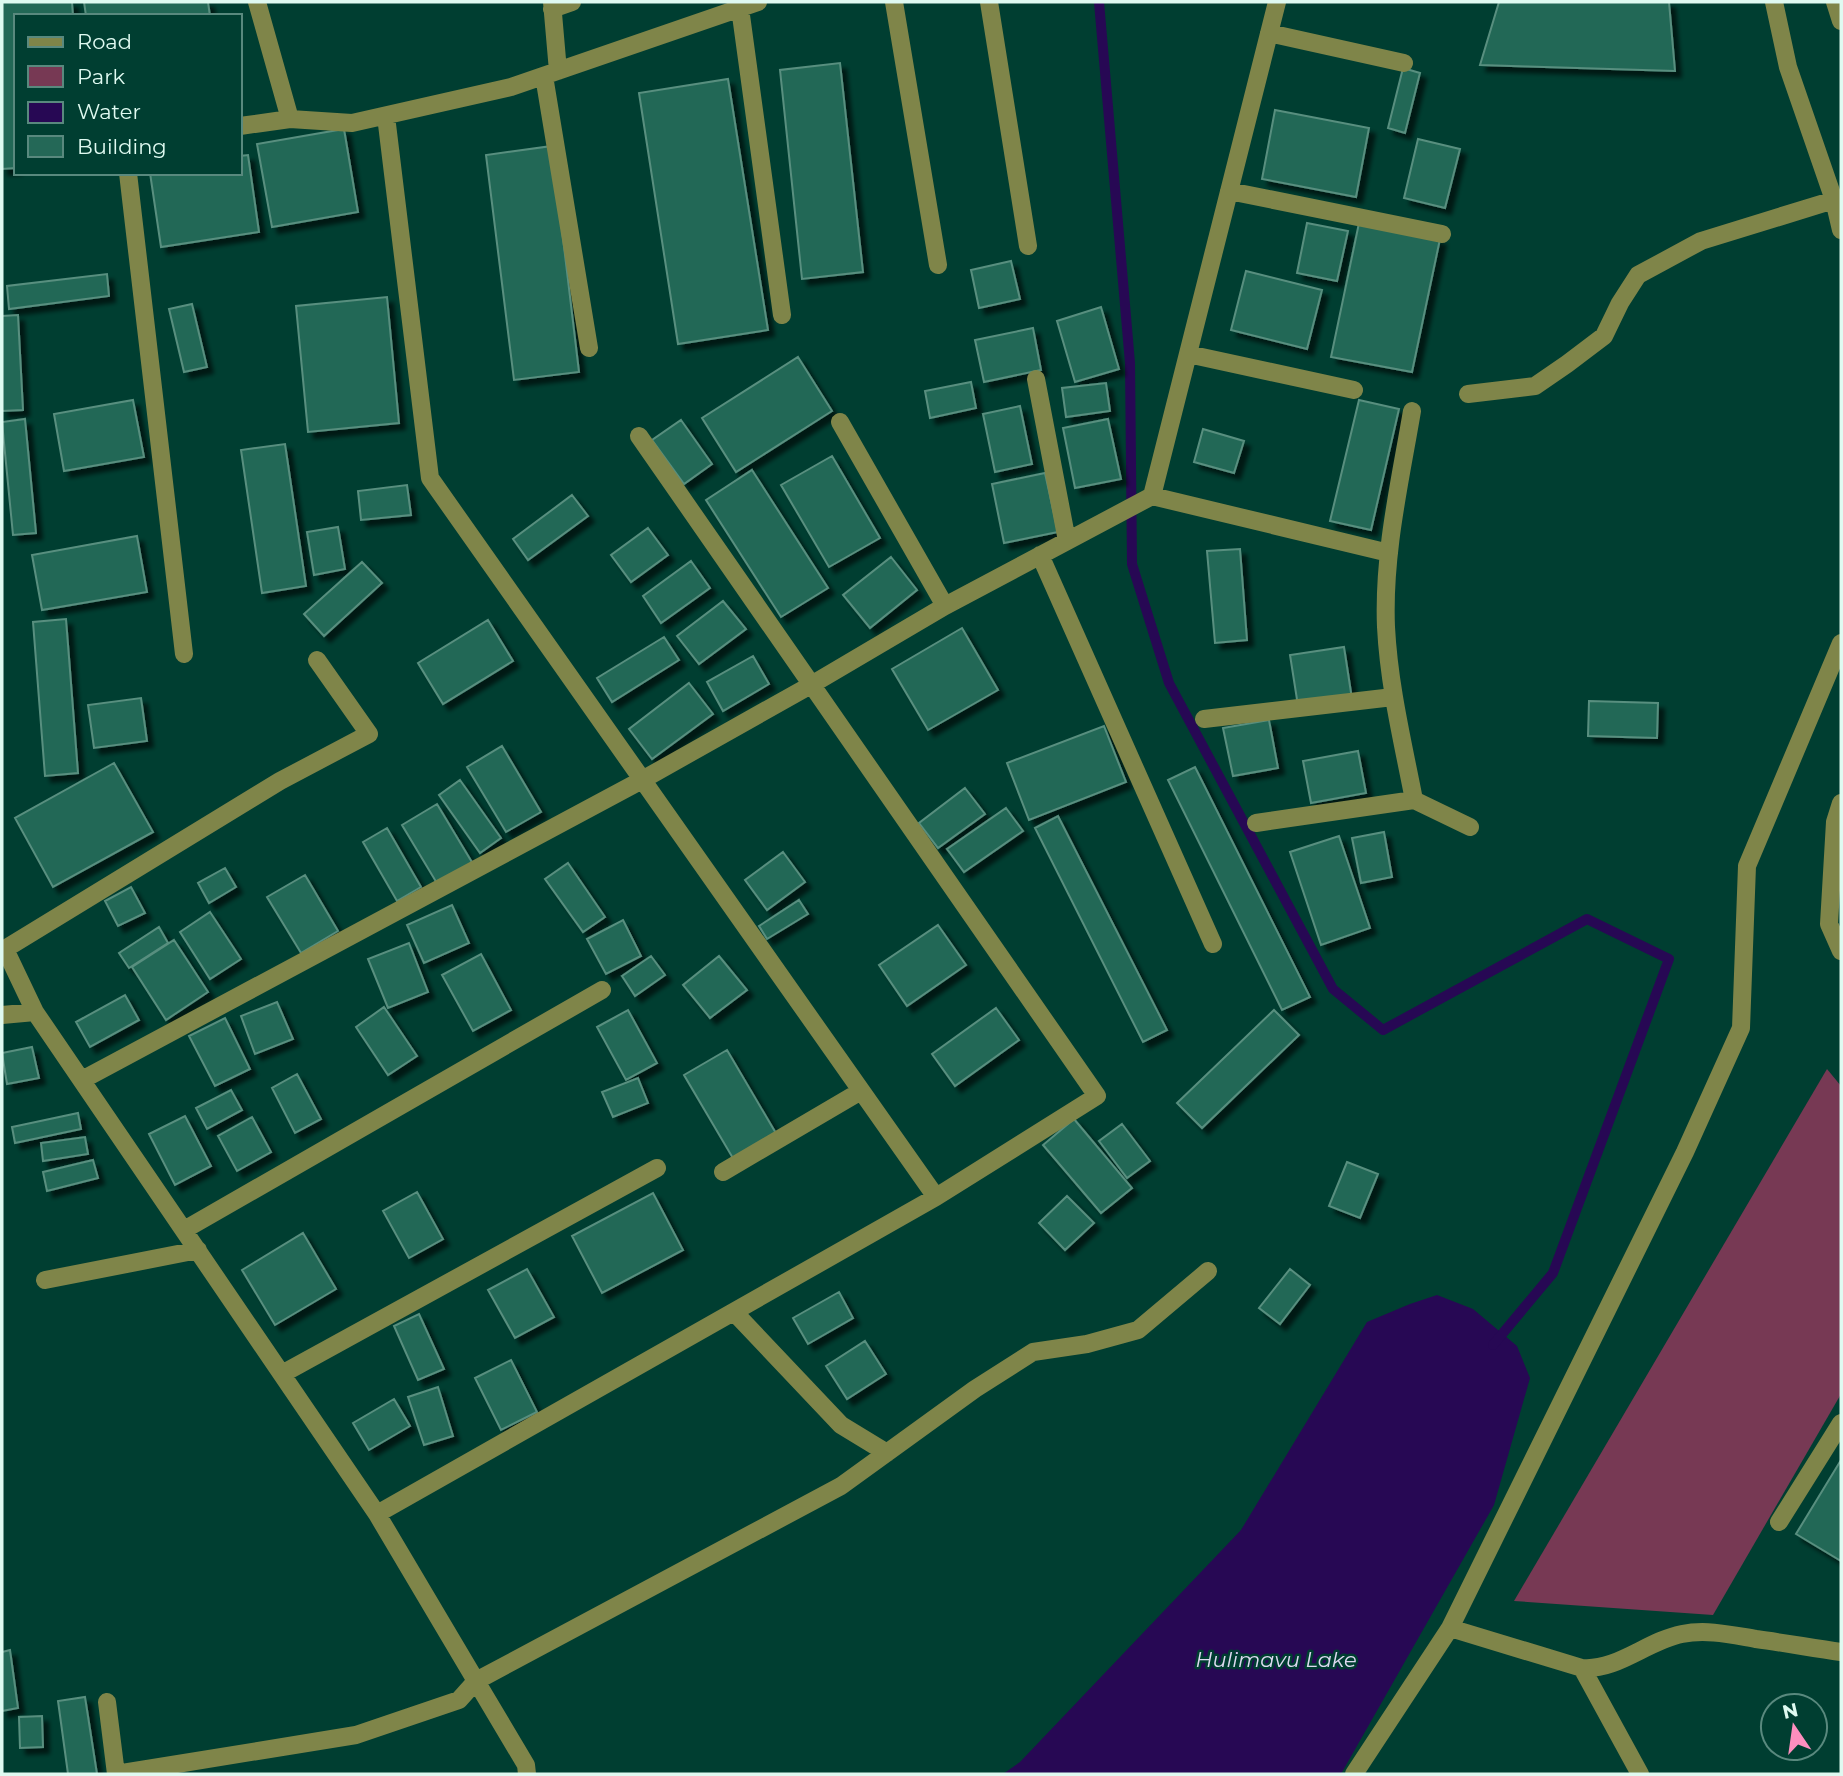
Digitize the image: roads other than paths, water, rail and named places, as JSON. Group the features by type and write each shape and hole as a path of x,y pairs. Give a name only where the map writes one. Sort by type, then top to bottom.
{"street":[{"path":"257,2 290,119"},
{"path":"572,2 552,5 551,73 589,348"},
{"path":"242,126 290,119 352,123 510,88 758,2"},
{"path":"894,2 938,265"},
{"path":"989,2 1028,246"},
{"path":"1150,497 1277,2"},
{"path":"1774,2 1788,67 1841,230"},
{"path":"1835,2 1841,21"},
{"path":"740,8 782,315"},
{"path":"1269,33 1404,63"},
{"path":"386,116 430,478 936,1197"},
{"path":"128,175 184,654"},
{"path":"1230,191 1442,234"},
{"path":"1468,394 1535,386 1567,365 1604,336 1638,275 1701,242 1833,200"},
{"path":"1188,354 1354,390"},
{"path":"1036,379 1067,541"},
{"path":"1412,411 1389,552 1386,626 1393,696 1414,800"},
{"path":"840,422 945,606"},
{"path":"377,1514 936,1197 1097,1096 639,436"},
{"path":"82,1080 642,780 945,606 1150,497 1389,552"},
{"path":"1040,555 1213,944"},
{"path":"1354,1774 1450,1628 1685,1152 1741,1028 1747,866 1841,643"},
{"path":"317,660 369,734 280,781 5,949 36,1012 377,1514 526,1765 527,1774"},
{"path":"1204,719 1393,696"},
{"path":"1255,823 1414,800 1470,827"},
{"path":"1841,803 1835,822 1829,924 1841,951"},
{"path":"184,1230 601,990"},
{"path":"2,1015 36,1012"},
{"path":"723,1172 862,1091"},
{"path":"282,1374 657,1168"},
{"path":"45,1280 198,1250"},
{"path":"107,1702 116,1774 356,1735 459,1700 476,1681 841,1486 975,1389 1033,1352 1087,1344 1138,1330 1208,1271"},
{"path":"734,1312 841,1425 887,1453"},
{"path":"1779,1522 1841,1423"},
{"path":"1450,1628 1581,1668 1594,1669 1662,1640 1699,1632 1841,1652"},
{"path":"1581,1668 1640,1774"}],"water":[{"name":"Hulimavu Lake","path":"1437,1295 1473,1309 1517,1346 1530,1378 1494,1505 1341,1774 1003,1774 1020,1762 1241,1530 1367,1322"}],"waterway":[{"path":"1099,2 1130,363 1132,564 1169,683 1333,989 1383,1030 1587,919 1669,959 1553,1273 1493,1345"}]}
